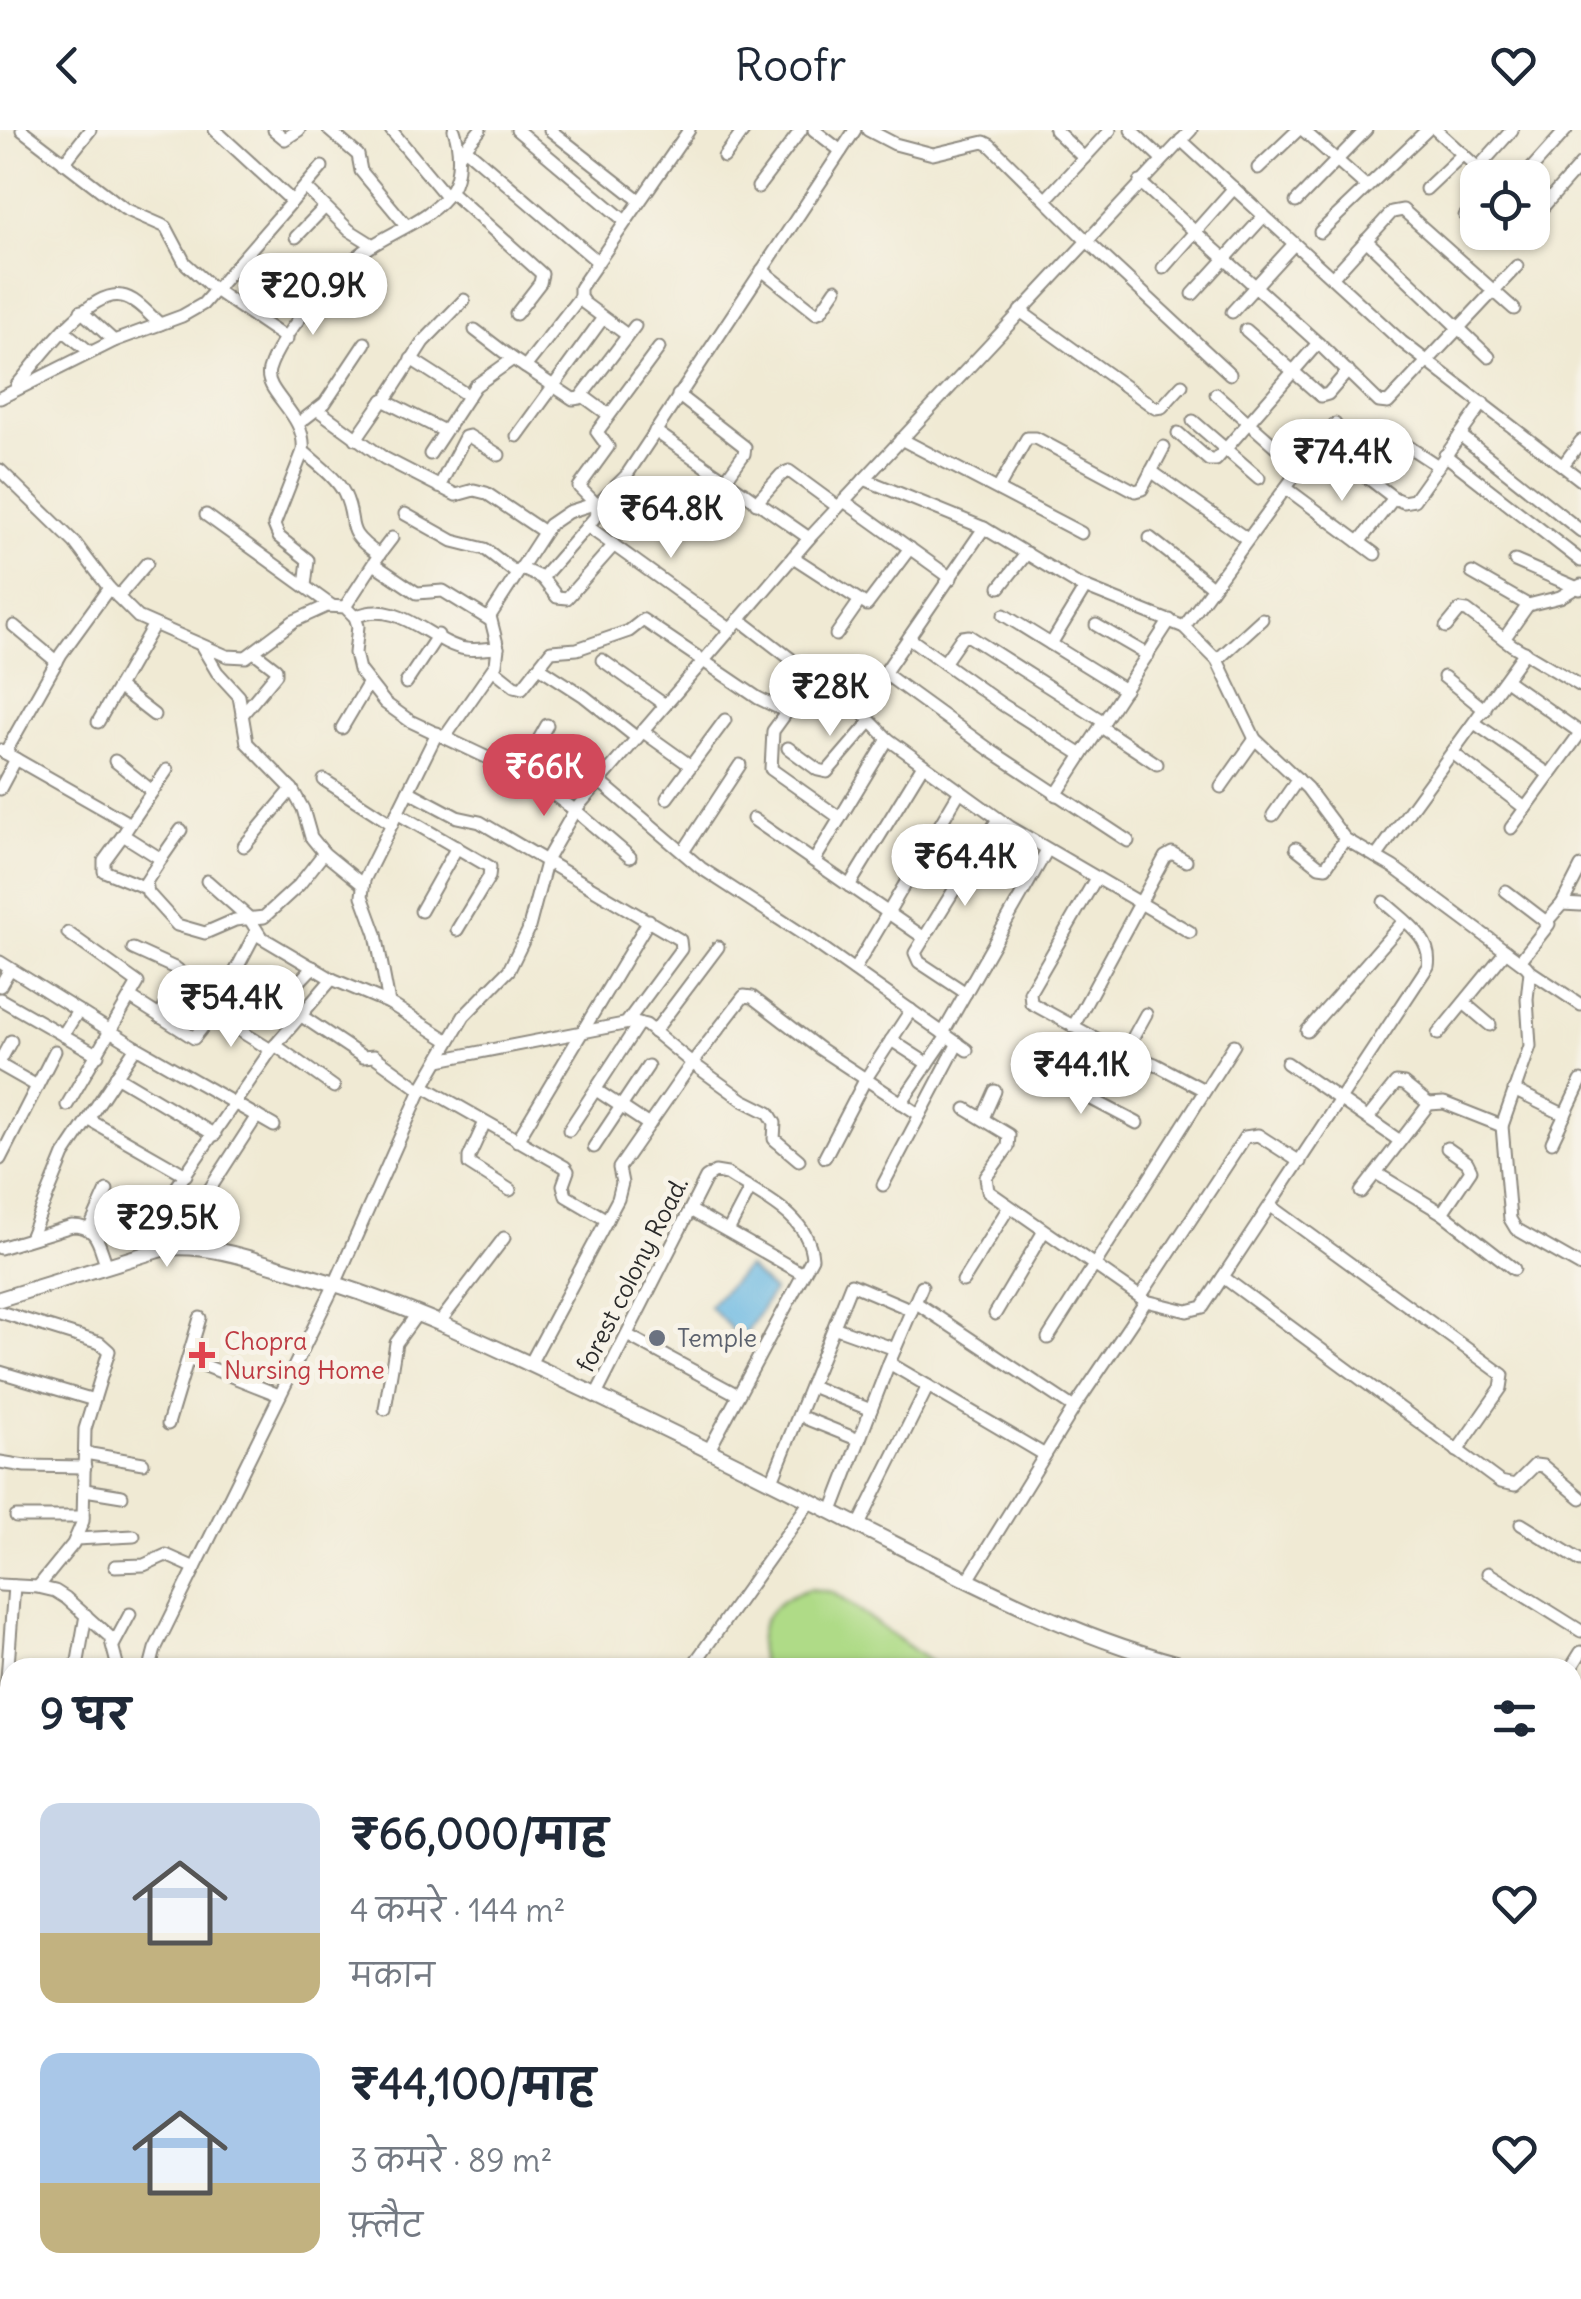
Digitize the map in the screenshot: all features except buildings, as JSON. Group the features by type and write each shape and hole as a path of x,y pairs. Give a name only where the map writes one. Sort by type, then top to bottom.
{"street":[{"path":"22,130 125,209 166,227 185,263 215,290 287,339"},
{"path":"37,142 46,130"},
{"path":"64,163 90,130"},
{"path":"216,130 292,201"},
{"path":"274,130 286,139 299,130"},
{"path":"330,130 358,155 361,170 406,225"},
{"path":"391,130 448,194 540,270 540,283 516,314"},
{"path":"454,130 461,153 596,261"},
{"path":"305,586 306,556 279,537 274,526 304,451 304,440 299,424 268,378 271,364 329,283 373,245 448,194 461,153 480,130"},
{"path":"518,130 625,221"},
{"path":"550,130 639,200"},
{"path":"525,367 580,298 582,281 688,130"},
{"path":"724,156 744,130"},
{"path":"758,188 802,130"},
{"path":"814,130 840,151"},
{"path":"389,1003 362,884 441,735 494,670 498,648 490,620 494,605 557,518 596,504 626,476 856,130"},
{"path":"868,130 895,144 933,154 984,142 1230,374"},
{"path":"1055,130 1084,158"},
{"path":"1046,199 1110,130"},
{"path":"1130,130 1162,159"},
{"path":"153,1658 335,1284 422,1088 464,1016 509,970 528,931 547,859 574,810 809,538 1191,130"},
{"path":"1258,168 1300,130 1367,187"},
{"path":"1296,202 1366,130"},
{"path":"1320,232 1427,130"},
{"path":"1436,130 1452,135 1469,160"},
{"path":"1485,160 1512,130"},
{"path":"1539,160 1566,130"},
{"path":"1181,140 1427,361 1581,480"},
{"path":"1426,189 1463,154"},
{"path":"1550,198 1581,164"},
{"path":"0,398 114,341 194,310 322,167"},
{"path":"1140,182 1384,404 1517,266"},
{"path":"305,186 349,230 373,245"},
{"path":"1162,268 1234,188"},
{"path":"296,237 325,206"},
{"path":"1332,278 1392,212 1403,210 1514,308"},
{"path":"1193,294 1264,216"},
{"path":"1366,240 1488,357"},
{"path":"1232,312 1294,244"},
{"path":"762,270 816,313 836,289"},
{"path":"14,388 82,311 110,296 123,296 160,324"},
{"path":"474,330 573,398 583,396 631,331 603,318 580,298"},
{"path":"356,439 423,342 464,300"},
{"path":"82,311 114,341"},
{"path":"1020,311 1155,408 1162,407 1182,385"},
{"path":"517,436 603,318"},
{"path":"1246,330 1321,396 1328,394 1348,371"},
{"path":"64,331 90,352"},
{"path":"299,424 318,410 365,343"},
{"path":"1178,433 1209,460 1216,460 1318,343"},
{"path":"542,578 597,515 596,504 580,490 579,484 608,447 597,432 659,348"},
{"path":"411,359 467,395"},
{"path":"430,454 467,395 486,376 513,359"},
{"path":"1216,394 1276,446"},
{"path":"678,395 745,447 724,482"},
{"path":"583,396 608,415"},
{"path":"382,400 444,431"},
{"path":"1320,441 1394,498 1403,502 1414,500 1483,403"},
{"path":"318,410 356,439 439,487 456,495 474,490 486,492 544,532"},
{"path":"1192,420 1258,478"},
{"path":"1184,627 1336,424"},
{"path":"655,430 809,538"},
{"path":"1460,435 1581,531"},
{"path":"439,487 465,437 474,438 499,455"},
{"path":"902,438 1081,534"},
{"path":"998,490 1023,442 1032,438 1135,491 1142,488 1164,447"},
{"path":"1562,465 1581,441"},
{"path":"1403,443 1442,460 1581,561"},
{"path":"304,451 338,484 347,500 354,534 376,559 416,594 444,591 490,620"},
{"path":"0,470 75,543 138,618 239,658 254,652 281,628 339,606 392,538"},
{"path":"756,503 781,474 789,472 951,578"},
{"path":"1151,472 1247,539"},
{"path":"864,478 984,528 1085,588 1184,627 1217,660 1255,739 1298,779 1345,840 1376,858 1581,1005"},
{"path":"1286,488 1374,554"},
{"path":"1359,542 1394,498"},
{"path":"404,514 453,542 485,549 518,570 542,578 558,597 567,598 614,545"},
{"path":"206,515 355,617 373,613 407,619 465,649 498,648"},
{"path":"587,526 730,630"},
{"path":"859,710 984,528"},
{"path":"1150,538 1212,586"},
{"path":"793,556 859,602 871,603 910,548"},
{"path":"1000,587 1028,552"},
{"path":"1515,561 1579,588"},
{"path":"0,789 7,754 57,662 114,593 147,563"},
{"path":"1472,572 1528,605"},
{"path":"1050,644 1085,588"},
{"path":"1504,639 1528,605 1579,588"},
{"path":"836,635 859,602"},
{"path":"1446,627 1457,612 1464,610 1581,686"},
{"path":"1004,615 1125,690"},
{"path":"355,617 356,662 368,684 397,713 520,773 574,810 630,857"},
{"path":"740,619 793,661 837,686 888,739 960,792 1047,850 1190,932"},
{"path":"1217,660 1262,619"},
{"path":"494,670 522,688 551,651 576,649 629,630 642,620 758,698 787,712"},
{"path":"1056,795 1170,620"},
{"path":"1096,625 1148,655"},
{"path":"14,626 57,662"},
{"path":"98,722 153,626"},
{"path":"406,683 438,635"},
{"path":"944,663 962,638 969,636 1158,764"},
{"path":"909,638 1082,755"},
{"path":"201,645 217,672 236,690 244,733 252,750 292,790 303,809 311,837 362,884"},
{"path":"242,715 276,674 276,669 254,652"},
{"path":"1376,858 1476,724 1524,652"},
{"path":"602,660 665,705"},
{"path":"538,667 691,766"},
{"path":"814,673 772,736 771,768 840,818"},
{"path":"884,673 1128,841"},
{"path":"1444,677 1485,710"},
{"path":"1506,680 1581,732 1510,828"},
{"path":"342,728 368,684"},
{"path":"118,687 154,715"},
{"path":"667,798 725,720"},
{"path":"788,748 818,770 827,772 870,722"},
{"path":"1476,724 1550,775"},
{"path":"520,773 547,725"},
{"path":"814,862 888,739"},
{"path":"1221,786 1255,739"},
{"path":"7,754 127,830 161,860"},
{"path":"1454,754 1525,808"},
{"path":"115,760 152,791"},
{"path":"683,852 740,765"},
{"path":"849,886 923,765"},
{"path":"167,770 104,861 104,870 146,888 169,919 196,932 214,932 235,920 258,919 270,913 299,885 324,852"},
{"path":"1273,815 1298,779"},
{"path":"324,780 486,863 490,872 457,930"},
{"path":"599,782 716,878 954,1040"},
{"path":"244,846 292,790"},
{"path":"408,791 457,816 480,822 677,937 681,950 568,1130"},
{"path":"854,970 960,792"},
{"path":"966,993 916,958 924,937 998,818"},
{"path":"753,819 924,937"},
{"path":"146,888 181,830"},
{"path":"1296,848 1323,868 1345,840"},
{"path":"421,911 458,847"},
{"path":"883,1185 954,1040 966,993 1047,850"},
{"path":"1073,1027 1166,857 1172,853 1186,861"},
{"path":"1547,921 1562,904 1581,868"},
{"path":"1096,878 1029,998 1036,1008 1204,1090"},
{"path":"207,881 249,918 256,932 332,979 389,1003 450,1042"},
{"path":"1506,891 1547,921 1548,928 1520,962"},
{"path":"966,1109 1009,1136 1008,1147 984,1182 988,1191 1143,1299 1196,1311 1271,1206 1428,966 1428,946 1384,902"},
{"path":"1562,904 1581,904"},
{"path":"518,1140 649,920"},
{"path":"1307,1031 1404,921"},
{"path":"131,998 194,1038 213,1014 256,932"},
{"path":"67,1104 138,987 137,979 68,933"},
{"path":"654,1032 718,947"},
{"path":"133,949 178,969 181,974 160,1017"},
{"path":"1438,1034 1506,951"},
{"path":"0,986 5,965 136,1047 274,1126"},
{"path":"276,1007 313,967"},
{"path":"1530,971 1530,1046 1502,1126 1512,1225 1581,1266"},
{"path":"172,1247 157,1220 273,1048 332,979"},
{"path":"530,1364 621,1190 620,1168 740,998 748,995 920,1115"},
{"path":"0,1000 98,1055"},
{"path":"1464,1003 1490,1025"},
{"path":"825,1157 865,1080 910,1010"},
{"path":"63,1036 78,1011"},
{"path":"213,1014 334,1087"},
{"path":"1124,1054 1146,1014"},
{"path":"300,1015 363,1056 374,1056 422,1088 565,1167 566,1196 607,1220"},
{"path":"439,1060 633,1023 654,1032 744,1100 769,1113 775,1123 774,1140 800,1160"},
{"path":"1069,1087 1094,1038"},
{"path":"891,1040 928,1064"},
{"path":"901,1103 928,1064 954,1040"},
{"path":"11,1041 0,1063 37,1086"},
{"path":"1048,1338 1234,1044"},
{"path":"30,1238 56,1170 136,1047"},
{"path":"0,1159 4,1141 56,1051"},
{"path":"1287,1062 1400,1142"},
{"path":"594,1147 648,1066"},
{"path":"1044,1074 1137,1123"},
{"path":"116,1076 215,1135"},
{"path":"1552,1142 1581,1081"},
{"path":"1368,1118 1396,1083 1404,1084 1429,1104"},
{"path":"596,1090 649,1125"},
{"path":"1514,1090 1565,1114"},
{"path":"983,1118 995,1091"},
{"path":"1361,1192 1429,1104 1444,1102 1502,1126"},
{"path":"172,1247 258,1116"},
{"path":"88,1118 186,1175"},
{"path":"485,1122 468,1157 469,1164 510,1190"},
{"path":"968,1580 1245,1137 1258,1135 1300,1162"},
{"path":"1442,1213 1471,1170 1467,1162 1447,1148"},
{"name":"forest colony Road.","path":"596,1395 706,1178 715,1172 727,1174 800,1224 807,1234 812,1258 709,1450"},
{"path":"1376,1173 1442,1213 1514,1269"},
{"path":"728,1231 750,1189"},
{"path":"107,1190 90,1228 107,1266"},
{"path":"1271,1206 1504,1375 1500,1388 1457,1451"},
{"path":"963,1281 1009,1207"},
{"path":"690,1210 803,1274"},
{"path":"0,1248 72,1226 90,1228"},
{"path":"995,1314 1044,1231"},
{"path":"439,1323 504,1238"},
{"path":"0,1299 172,1247 207,1248 335,1284 439,1323 530,1364 968,1580 1114,1645 1160,1658"},
{"path":"1223,1277 1508,1486 1515,1485 1535,1465 1543,1466 1581,1498"},
{"path":"772,1481 852,1284 914,1306 1074,1408"},
{"path":"832,1511 922,1286"},
{"path":"0,1312 106,1346 110,1356 85,1430 84,1516 76,1539 38,1587"},
{"path":"385,1409 396,1342 416,1314"},
{"path":"168,1424 200,1318"},
{"path":"838,1329 895,1349"},
{"path":"626,1334 738,1395"},
{"path":"188,1359 279,1395"},
{"path":"889,1363 1045,1455"},
{"path":"0,1372 94,1400"},
{"path":"859,1526 928,1386"},
{"path":"816,1388 870,1410"},
{"path":"806,1419 859,1440"},
{"path":"85,1453 143,1463"},
{"path":"0,1462 85,1467"},
{"path":"85,1490 122,1496"},
{"path":"699,1658 811,1500"},
{"path":"16,1518 84,1516"},
{"path":"1521,1524 1581,1561"},
{"path":"76,1539 134,1536"},
{"path":"115,1566 144,1565 166,1555 194,1568"},
{"path":"1488,1573 1581,1631"},
{"path":"0,1585 55,1590 86,1614 114,1644 116,1658"},
{"path":"8,1658 14,1586"},
{"path":"79,1658 86,1614"},
{"path":"114,1644 130,1614"}],"green space":[{"path":"810,1589 832,1592 925,1658 761,1658 760,1639 767,1617 796,1594"}],"water":[{"path":"747,1267 773,1291 742,1340 709,1306"}],"place":[{"name":"Temple","path":"657,1338"},
{"name":"Chopra Nursing Home","path":"202,1355"}]}
